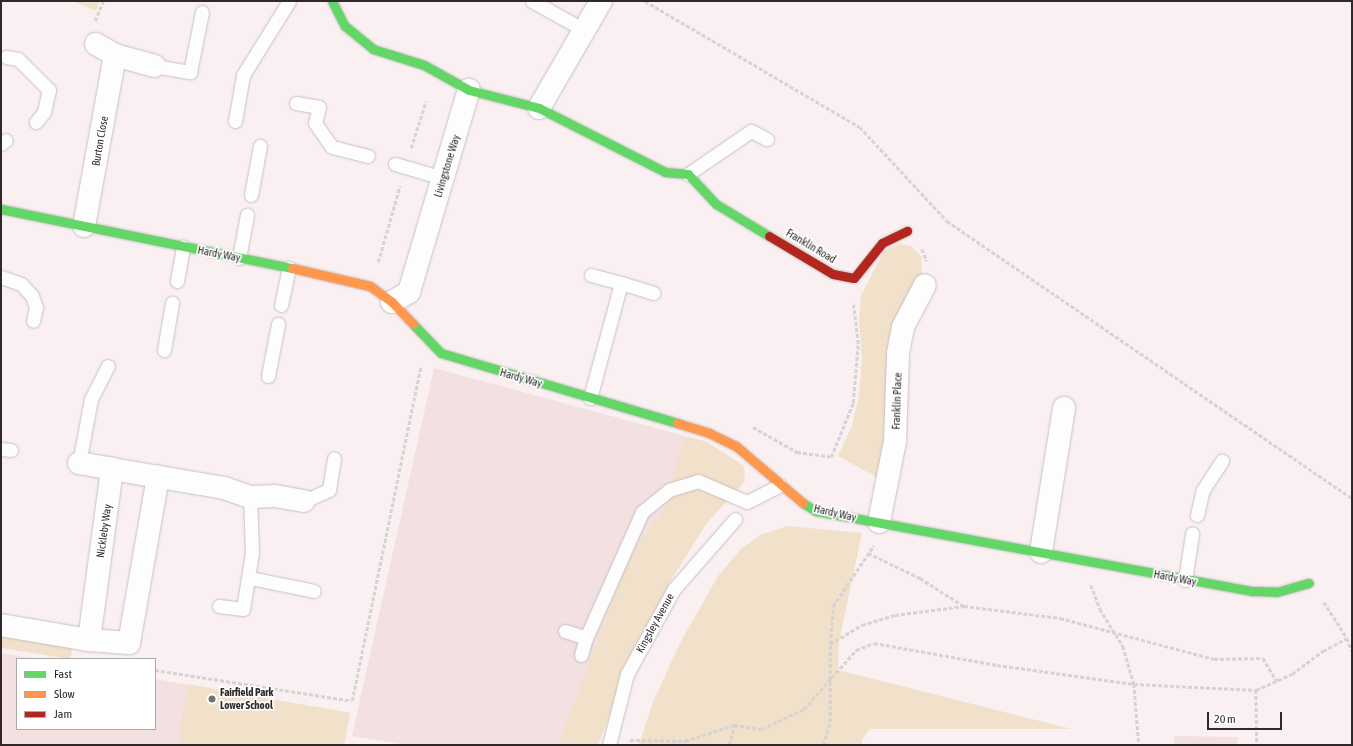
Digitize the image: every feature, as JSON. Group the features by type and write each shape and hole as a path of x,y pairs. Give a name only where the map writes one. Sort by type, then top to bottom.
{"street":[{"path":"539,108 602,1"},
{"path":"337,3 345,26 373,48 424,65 469,90 539,108 666,172 688,174"},
{"path":"96,44 115,55 155,66"},
{"name":"Burton Close","path":"84,226 115,55"},
{"name":"Livingstone Way","path":"392,302 409,292 469,90"},
{"name":"Franklin Road","path":"688,174 716,204 833,274 854,278"},
{"name":"Hardy Way","path":"1,209 290,268 370,286 392,302 427,341 441,353 456,359 709,433 736,446 799,502 816,511 1185,580 1254,591 1277,592 1306,585"},
{"path":"854,278 882,243 907,231"},
{"name":"Franklin Place","path":"883,523 895,441 898,352 903,328 925,285"},
{"path":"1041,552 1064,408"},
{"path":"79,463 224,488 250,497 275,496 304,501"},
{"name":"Nickleby Way","path":"89,640 112,469"},
{"path":"1,625 89,640 129,643 158,477"}],"lane":[{"path":"234,121 243,75 289,1"},
{"path":"532,1 584,30"},
{"path":"155,66 190,72 202,12"},
{"path":"6,57 18,59 49,90 44,112 36,122"},
{"path":"296,103 319,107 315,123 332,147 368,156"},
{"path":"688,174 750,131 767,139"},
{"path":"251,195 260,146"},
{"path":"395,164 443,178"},
{"path":"239,258 247,215"},
{"path":"176,281 183,247"},
{"path":"281,305 290,268"},
{"path":"591,275 653,293"},
{"path":"1,277 21,284 32,296 36,307 33,321"},
{"path":"590,398 621,283"},
{"path":"164,350 172,303"},
{"path":"268,376 278,324"},
{"path":"79,463 91,399 108,366"},
{"path":"304,501 329,490 334,458"},
{"path":"1197,515 1203,490 1222,462"},
{"path":"581,655 586,638 642,512 669,490 698,481 747,502 780,486"},
{"path":"219,606 243,609 250,578 252,553 250,497"},
{"name":"Kingsley Avenue","path":"610,742 627,674 674,589 735,518"},
{"path":"1185,580 1192,534"},
{"path":"250,578 314,591"},
{"path":"565,631 586,638"}],"path":[{"path":"645,1 860,127 947,221 1352,498"},
{"path":"745,424 797,452 831,457 853,403 858,344 853,308 854,278"},
{"path":"156,670 352,701 427,341"},
{"path":"823,745 830,722 830,644 833,606 868,553 883,523"},
{"path":"868,553 920,578 964,606"},
{"path":"1088,561 1087,576 1100,610 1123,646 1134,684 1139,745"},
{"path":"1306,585 1322,598 1347,638 1352,651"},
{"path":"830,644 862,625 895,615 964,606 1060,618 1116,634 1214,658 1263,658 1277,681"},
{"path":"610,742 685,741 734,725 762,729 804,709 856,650 874,643 998,665 1134,684 1256,690 1292,674 1323,651 1347,638"},
{"path":"1256,690 1257,745"},
{"path":"729,745 734,725"}],"shaded area":[{"path":"72,1 100,1 96,11"},
{"path":"900,244 911,246 921,256 922,274 910,301 880,479 838,456 852,426 859,396 862,358 859,322 861,296 884,251"},
{"path":"434,368 707,442 745,481 706,524 671,580 633,656 598,745 407,745 352,736"},
{"path":"688,437 707,442 744,466 745,481 706,524 671,580 633,656 598,745 558,745 630,556 669,501 680,447"},
{"path":"788,526 862,533 839,642 838,670 1072,729 870,729 862,739 862,745 639,745 653,702 680,643 718,576 741,549 760,535"},
{"path":"1,625 74,642 70,658 1,648"},
{"name":"Fairfield Park Lower School","path":"1,653 30,658 16,658 16,730 156,730 156,679 350,713 344,745 1,745"},
{"path":"187,684 350,713 344,745 178,745"},
{"path":"1174,736 1238,737 1237,745 1174,745"}],"traffic: fast":[{"path":"332,1 345,26 373,49 424,65 469,90 539,108 665,172 688,174 716,204 769,236"},
{"path":"1,209 292,268"},
{"path":"413,324 441,353 677,423"},
{"path":"803,503 816,511 1254,591 1277,592 1309,583"}],"traffic: slow":[{"path":"292,268 370,286 392,302 413,324"},
{"path":"677,423 709,433 736,446 803,503"}],"traffic: jam":[{"path":"769,236 833,274 854,278 882,243 907,231"}],"place":[{"name":"Fairfield Park Lower School","path":"212,699"}]}
